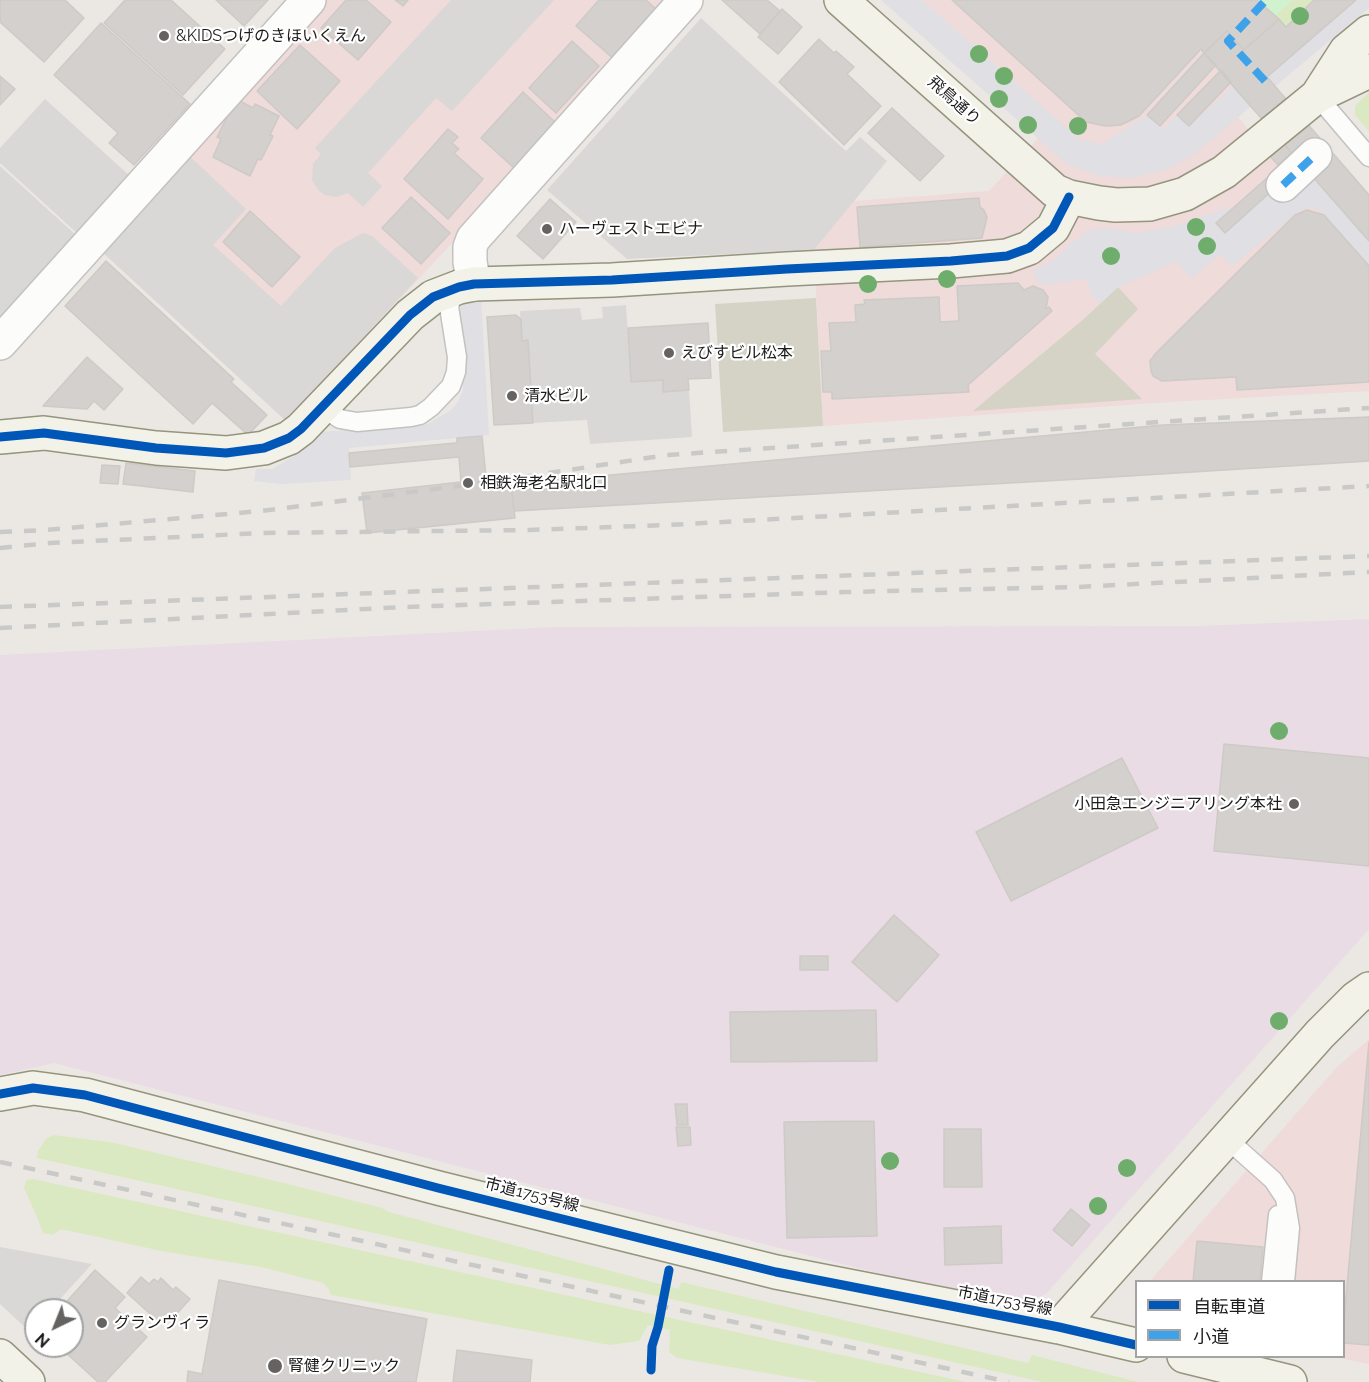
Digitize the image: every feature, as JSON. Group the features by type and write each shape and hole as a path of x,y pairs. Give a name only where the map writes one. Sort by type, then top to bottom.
{"street":[{"path":"0,343 309,0"},
{"path":"467,286 470,247 473,239 686,0"},
{"name":"飛鳥通り","path":"841,0 1055,191 1069,197"},
{"path":"1317,96 1347,51 1369,32"},
{"path":"0,437 44,433 156,448 226,453 264,448 289,438 301,429 410,315 433,297 467,286 612,280 1007,256 1029,248 1053,228 1069,197 1116,205 1149,204 1185,194 1224,172 1317,96 1369,71"},
{"path":"1283,184 1315,155"},
{"name":"市道1753号線","path":"0,1094 33,1088 85,1095 438,1188 776,1272 1059,1327 1320,1034 1356,998 1369,989"},
{"path":"1059,1327 1135,1345"},
{"path":"0,1356 28,1382"},
{"path":"1196,1358 1278,1372"}],"lane":[{"path":"1317,96 1369,157"},
{"path":"322,407 340,419 357,422 411,417 420,415 431,407 451,386 456,372 457,357 449,307 452,297 467,286"},
{"path":"1224,1142 1276,1198 1278,1219 1271,1280"},
{"path":"1224,1142 1273,1180 1285,1198 1290,1228 1286,1280"}],"shaded area":[{"path":"325,0 671,0 467,227 286,421 100,250 188,155"},
{"path":"451,0 554,0 452,111 436,98 368,173 382,186 363,207 348,193 336,197 325,195 318,190 312,180 313,164 321,154 315,148"},
{"path":"881,0 922,0 1080,140 1103,144 1147,115 1163,129 1177,115 1189,126 1329,0 1369,0 1369,8 1193,155 1165,170 1131,178 1100,176 1067,164"},
{"path":"922,0 1329,0 1221,98 1369,266 1369,391 823,426 814,250 854,201 989,191 1056,119"},
{"path":"701,18 846,151 860,137 887,161 814,250 627,259 547,190"},
{"path":"45,99 131,177 79,235 0,163 0,148"},
{"path":"1315,136 1369,199 1369,266 1319,210 1310,207 1297,212 1232,266 1220,254 1192,278 1176,262 1118,287 1100,304 1092,296 1086,279 1039,285 1033,271 1056,259 1071,243 1089,231 1105,228 1138,233 1174,226 1238,205"},
{"path":"188,155 246,209 213,245 281,306 335,248 363,233 372,236 418,278 286,421 100,250"},
{"path":"0,166 77,236 0,321"},
{"path":"1118,287 1138,309 1095,354 1142,399 973,411 1084,319"},
{"path":"481,297 489,435 349,448 351,480 280,484 254,481 256,469 272,469 294,456 313,436 320,432 428,424 451,410 458,402 463,390 456,309 463,301"},
{"path":"816,298 823,426 723,432 715,304"},
{"path":"626,305 631,382 663,380 664,392 689,390 692,437 590,444 587,420 533,423 528,341 522,341 520,311 580,308 582,320 603,318 602,307"},
{"path":"1369,619 1369,929 1047,1293 1021,1306 995,1303 54,1063 0,1075 0,655 554,627 1199,626"},
{"path":"1369,1039 1369,1364 1339,1358 1345,1358 1345,1280 1151,1280 1336,1068"},
{"path":"0,1247 92,1264 61,1298 24,1298 24,1326 0,1304"}],"green space":[{"path":"1257,0 1293,0 1275,16"},
{"path":"1293,0 1314,0 1286,27 1275,16"},
{"path":"1369,92 1369,132 1355,115 1355,106"},
{"path":"54,1135 110,1142 284,1183 679,1289 681,1282 1028,1363 1032,1355 1138,1382 1043,1382 37,1158 38,1151 46,1139"},
{"path":"33,1179 966,1382 819,1382 677,1358 669,1352 670,1330 648,1325 639,1341 610,1345 331,1295 323,1283 261,1267 166,1252 61,1229 53,1235 43,1233 24,1188 26,1180"}],"building":[{"path":"0,0 65,0 84,18 44,62 0,22"},
{"name":"&KIDSつげのきほいくえん","path":"125,0 171,0 225,49 183,95 104,23"},
{"path":"216,0 268,0 244,26"},
{"path":"346,0 366,0 391,22 358,60 321,28"},
{"path":"395,0 408,0 403,6"},
{"path":"599,0 646,0 658,11 615,60 576,26"},
{"path":"722,0 767,0 780,11 760,34"},
{"path":"952,0 1257,0 1279,19 1244,50 1227,31 1204,53 1201,49 1139,116 1121,125 1106,126 1086,122"},
{"path":"1314,0 1356,0 1267,77 1369,195 1369,241 1204,53 1227,31 1244,50 1279,19 1286,27"},
{"path":"782,9 802,27 778,54 758,37"},
{"path":"101,23 190,104 134,165 109,143 118,133 54,75"},
{"path":"819,39 854,67 847,74 881,106 844,145 779,82"},
{"path":"572,41 599,66 556,113 529,88"},
{"path":"300,45 340,81 297,129 257,91"},
{"path":"1204,53 1216,65 1160,126 1147,115"},
{"path":"1221,70 1231,82 1189,126 1177,115"},
{"path":"0,76 15,89 0,105"},
{"path":"523,92 556,123 514,168 481,138"},
{"path":"236,99 253,108 255,104 279,116 270,135 273,136 250,176 213,157 221,139 217,137"},
{"path":"892,108 944,156 920,181 868,133"},
{"path":"448,129 458,137 452,143 459,149 454,153 483,179 448,219 404,179"},
{"path":"1282,142 1292,153 1278,165 1268,154"},
{"path":"1267,178 1275,188 1225,233 1216,223"},
{"path":"411,197 450,233 421,264 382,228"},
{"path":"979,198 980,207 987,217 982,238 860,247 857,207"},
{"name":"ハーヴェストエビナ","path":"550,199 576,222 543,259 517,236"},
{"path":"1307,210 1324,215 1369,266 1369,382 1237,390 1236,377 1162,381 1153,376 1150,361 1156,353 1295,215"},
{"path":"250,211 300,257 272,287 223,242"},
{"path":"106,261 234,379 231,382 267,415 248,435 212,403 193,424 65,306"},
{"path":"1018,283 1024,290 1033,286 1043,290 1048,297 1046,309 1049,307 1052,311 968,385 969,392 832,399 832,392 823,392 821,351 831,351 829,323 856,322 855,305 865,304 864,300 939,297 940,322 959,321 957,286"},
{"name":"清水ビル","path":"516,315 521,319 522,341 528,340 533,423 494,425 487,317"},
{"name":"えびすビル松本","path":"708,323 711,378 688,379 689,390 663,392 663,380 631,382 628,328"},
{"path":"87,357 123,389 104,410 94,401 87,409 43,406"},
{"path":"1369,417 1369,461 514,511 511,484 1163,425"},
{"name":"相鉄海老名駅北口","path":"482,436 487,487 511,484 515,518 367,533 362,493 461,482 459,457 350,467 349,453 457,443 457,438"},
{"path":"126,463 195,471 193,492 123,484"},
{"path":"102,465 120,466 118,484 100,483"},
{"name":"小田急エンジニアリング本社","path":"1224,744 1369,758 1369,866 1214,851"},
{"path":"1122,758 1158,828 1011,901 976,832"},
{"path":"894,915 939,955 897,1002 852,962"},
{"path":"800,956 828,956 828,970 800,970"},
{"path":"876,1010 877,1061 731,1062 730,1012"},
{"path":"1369,1042 1369,1345 1345,1343 1345,1308"},
{"path":"675,1104 687,1104 688,1125 677,1125"},
{"path":"874,1121 877,1236 787,1238 784,1122"},
{"path":"676,1127 690,1127 691,1145 678,1146"},
{"path":"944,1129 981,1129 982,1187 944,1187"},
{"path":"1071,1209 1090,1225 1072,1246 1053,1230"},
{"path":"1001,1226 1002,1263 945,1265 944,1228"},
{"path":"1197,1241 1263,1247 1260,1280 1193,1280"},
{"name":"グランヴィラ","path":"95,1270 125,1297 115,1308 147,1337 105,1382 98,1382 72,1358 84,1358 84,1298 70,1298"},
{"path":"141,1277 149,1284 154,1279 158,1282 161,1278 173,1290 176,1287 190,1299 172,1319 166,1313 158,1321 127,1293"},
{"path":"219,1280 427,1319 416,1382 187,1382 188,1371 202,1374"},
{"path":"457,1350 532,1360 530,1382 453,1382"}],"railway":[{"path":"0,532 261,511 490,482 667,455 1369,408"},
{"path":"0,548 50,543 262,533 529,530 668,525 1369,486"},
{"path":"0,607 1369,556"},
{"path":"0,628 404,607 846,592 1078,587 1369,572"},
{"path":"0,1162 1009,1382"}],"marked path":[{"path":"1265,81 1228,41 1266,0"},
{"path":"1283,185 1315,155"}],"cycle path":[{"path":"0,437 44,433 156,448 226,453 264,448 289,438 301,429 410,315 433,297 459,287 474,284 612,280 1007,256 1029,248 1053,228 1069,197"},
{"path":"0,1094 33,1088 85,1095 438,1188 776,1272 1059,1327 1135,1345"},
{"path":"651,1370 652,1346 669,1270"}],"place":[{"name":"&KIDSつげのきほいくえん","path":"164,36"},
{"name":"ハーヴェストエビナ","path":"547,229"},
{"name":"えびすビル松本","path":"669,353"},
{"name":"清水ビル","path":"512,396"},
{"name":"相鉄海老名駅北口","path":"468,483"},
{"name":"小田急エンジニアリング本社","path":"1294,804"},
{"name":"グランヴィラ","path":"102,1323"},
{"name":"腎健クリニック","path":"275,1366"}]}
